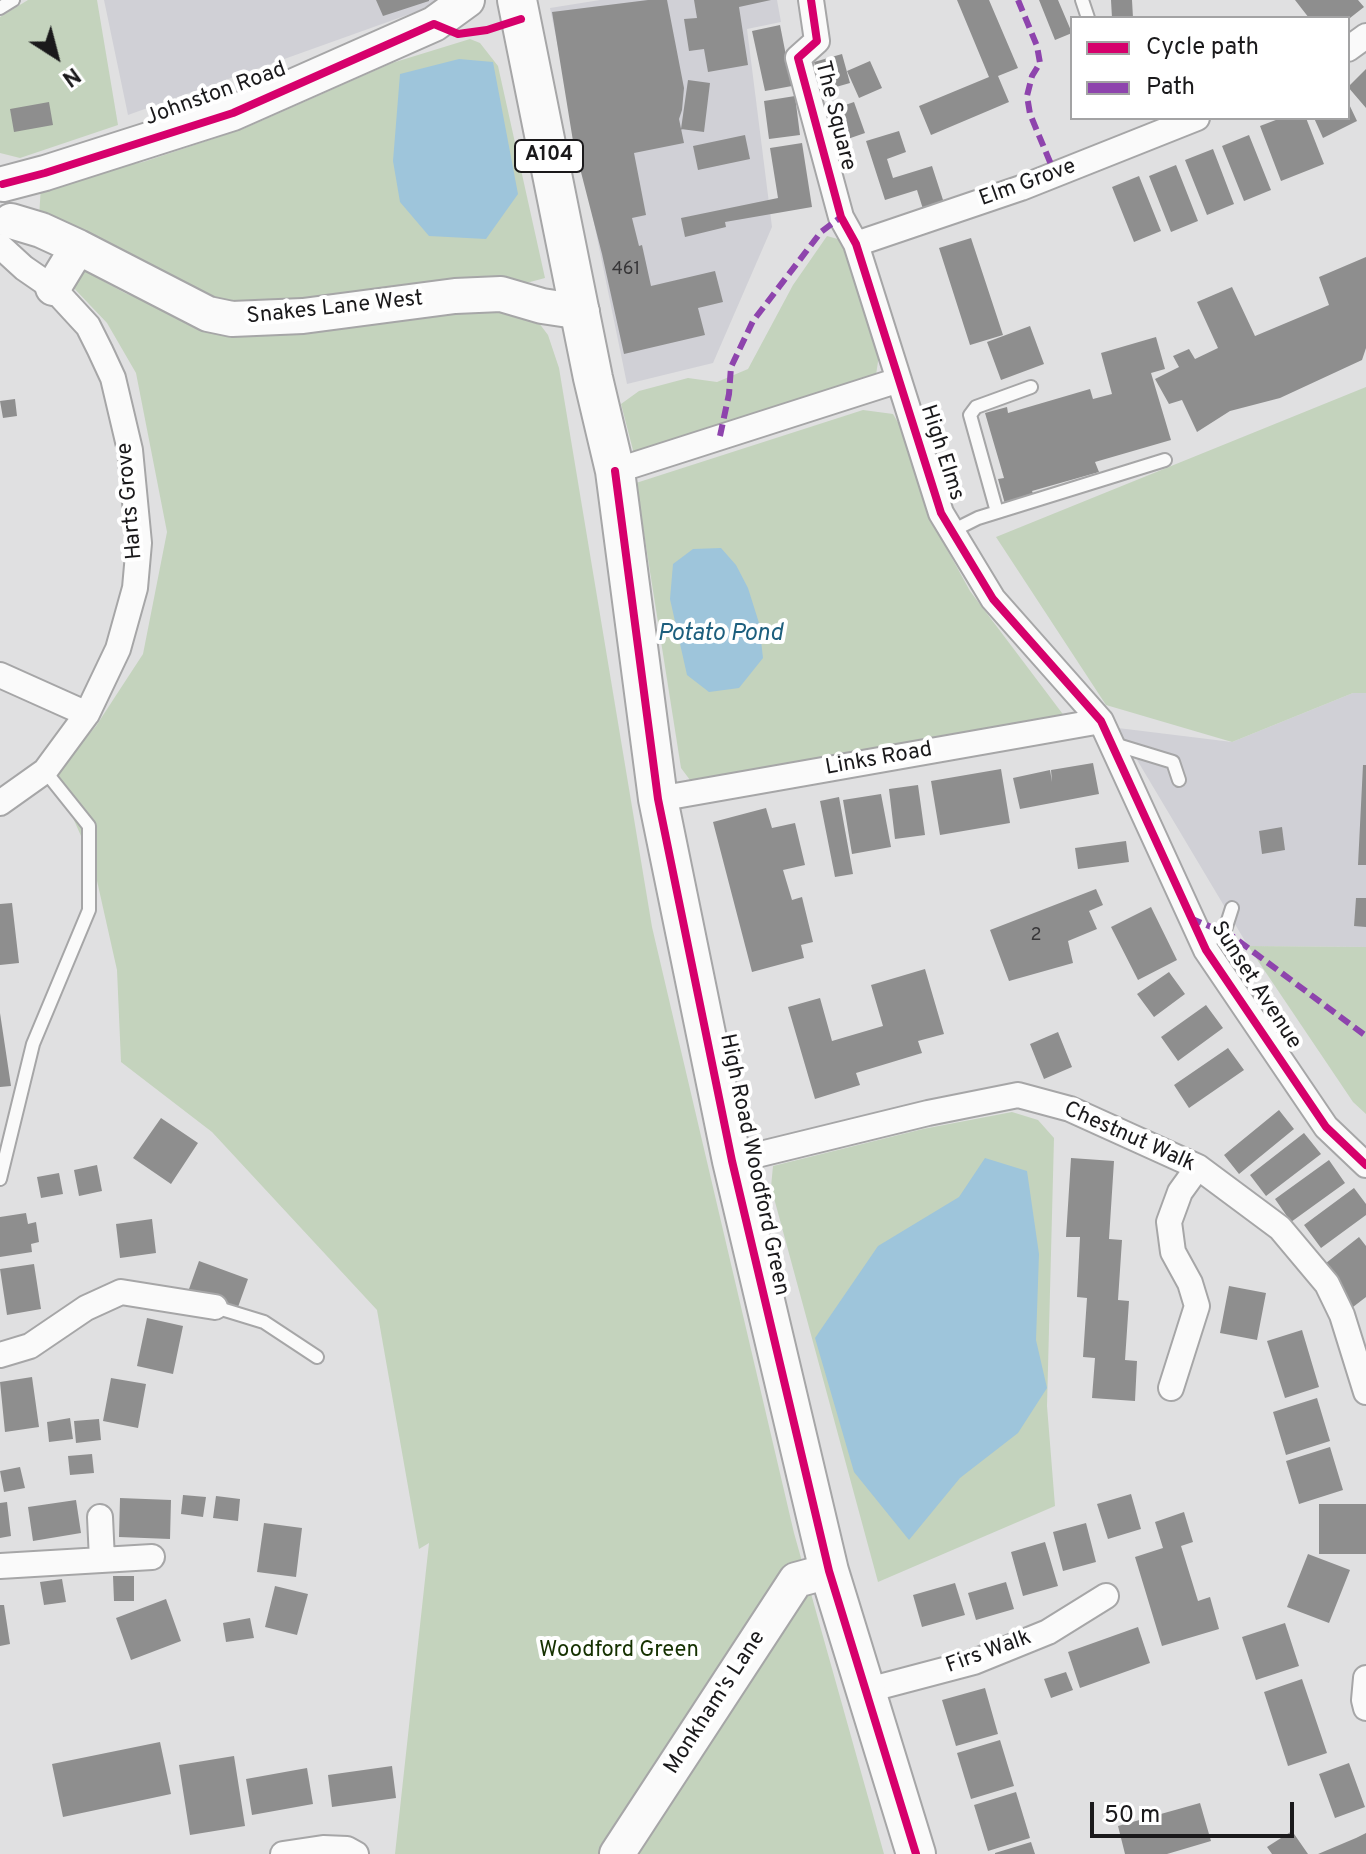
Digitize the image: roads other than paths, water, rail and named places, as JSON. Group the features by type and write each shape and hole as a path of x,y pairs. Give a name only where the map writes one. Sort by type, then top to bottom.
{"main road":[{"name":"High Road Woodford Green","path":"517,0 615,471 658,799 732,1161 829,1571 916,1854"}],"street":[{"name":"Johnston Road","path":"2,183 45,173 233,113 434,24 467,0"},
{"name":"The Square","path":"811,0 817,41 798,58 841,217 856,244"},
{"name":"Elm Grove","path":"856,244 1021,188 1192,120"},
{"path":"2,183 12,199 14,211 4,234"},
{"name":"Snakes Lane West","path":"4,234 41,230 208,314 232,319 303,316 455,296 501,294 542,306 582,312"},
{"name":"Harts Grove","path":"0,803 45,771 87,714 118,649 135,588 139,543 130,450 113,378 88,326 53,288 24,268 4,234"},
{"name":"High Elms","path":"856,244 941,513 993,599 1106,732"},
{"path":"53,288 78,247"},
{"name":"High Elms","path":"615,471 899,380"},
{"path":"0,675 87,714"},
{"name":"Links Road","path":"658,799 1106,732"},
{"name":"Sunset Avenue","path":"1106,732 1203,944 1326,1127 1366,1165"},
{"name":"Chestnut Walk","path":"732,1161 928,1113 1018,1095 1070,1109 1198,1167 1280,1228 1327,1284 1342,1315 1366,1392"},
{"path":"1171,1388 1197,1306 1190,1283 1173,1252 1169,1222 1180,1192 1198,1167"},
{"path":"0,1355 30,1346 86,1308 121,1292 215,1307"},
{"path":"100,1517 102,1560"},
{"path":"0,1566 152,1557"},
{"name":"Monkham's Lane","path":"617,1854 796,1580 829,1571"},
{"name":"Firs Walk","path":"864,1691 986,1657 1048,1632 1106,1596"},
{"path":"1366,1678 1366,1708"},
{"path":"283,1854 323,1848 347,1849 356,1854"}],"lane":[{"path":"0,8 13,0"},
{"path":"997,512 970,415 976,407 1031,387"},
{"path":"952,531 978,518 1165,460"},
{"path":"1106,732 1173,762 1179,780"},
{"path":"0,1179 33,1044 89,910 89,826 45,771"},
{"path":"1203,944 1224,933 1232,908"},
{"path":"215,1307 264,1322 317,1357"}],"water":[{"path":"459,59 493,62 518,194 486,239 429,236 400,202 393,161 400,74"},
{"name":"Potato Pond","path":"721,548 736,565 748,588 759,623 763,658 739,688 709,692 687,675 670,599 673,564 693,549"},
{"path":"985,1158 1027,1171 1039,1254 1036,1340 1047,1388 1018,1433 960,1478 909,1540 854,1472 815,1338 878,1246 959,1197"}],"park label":[{"name":"Woodford Green","path":"619,1652"}]}
